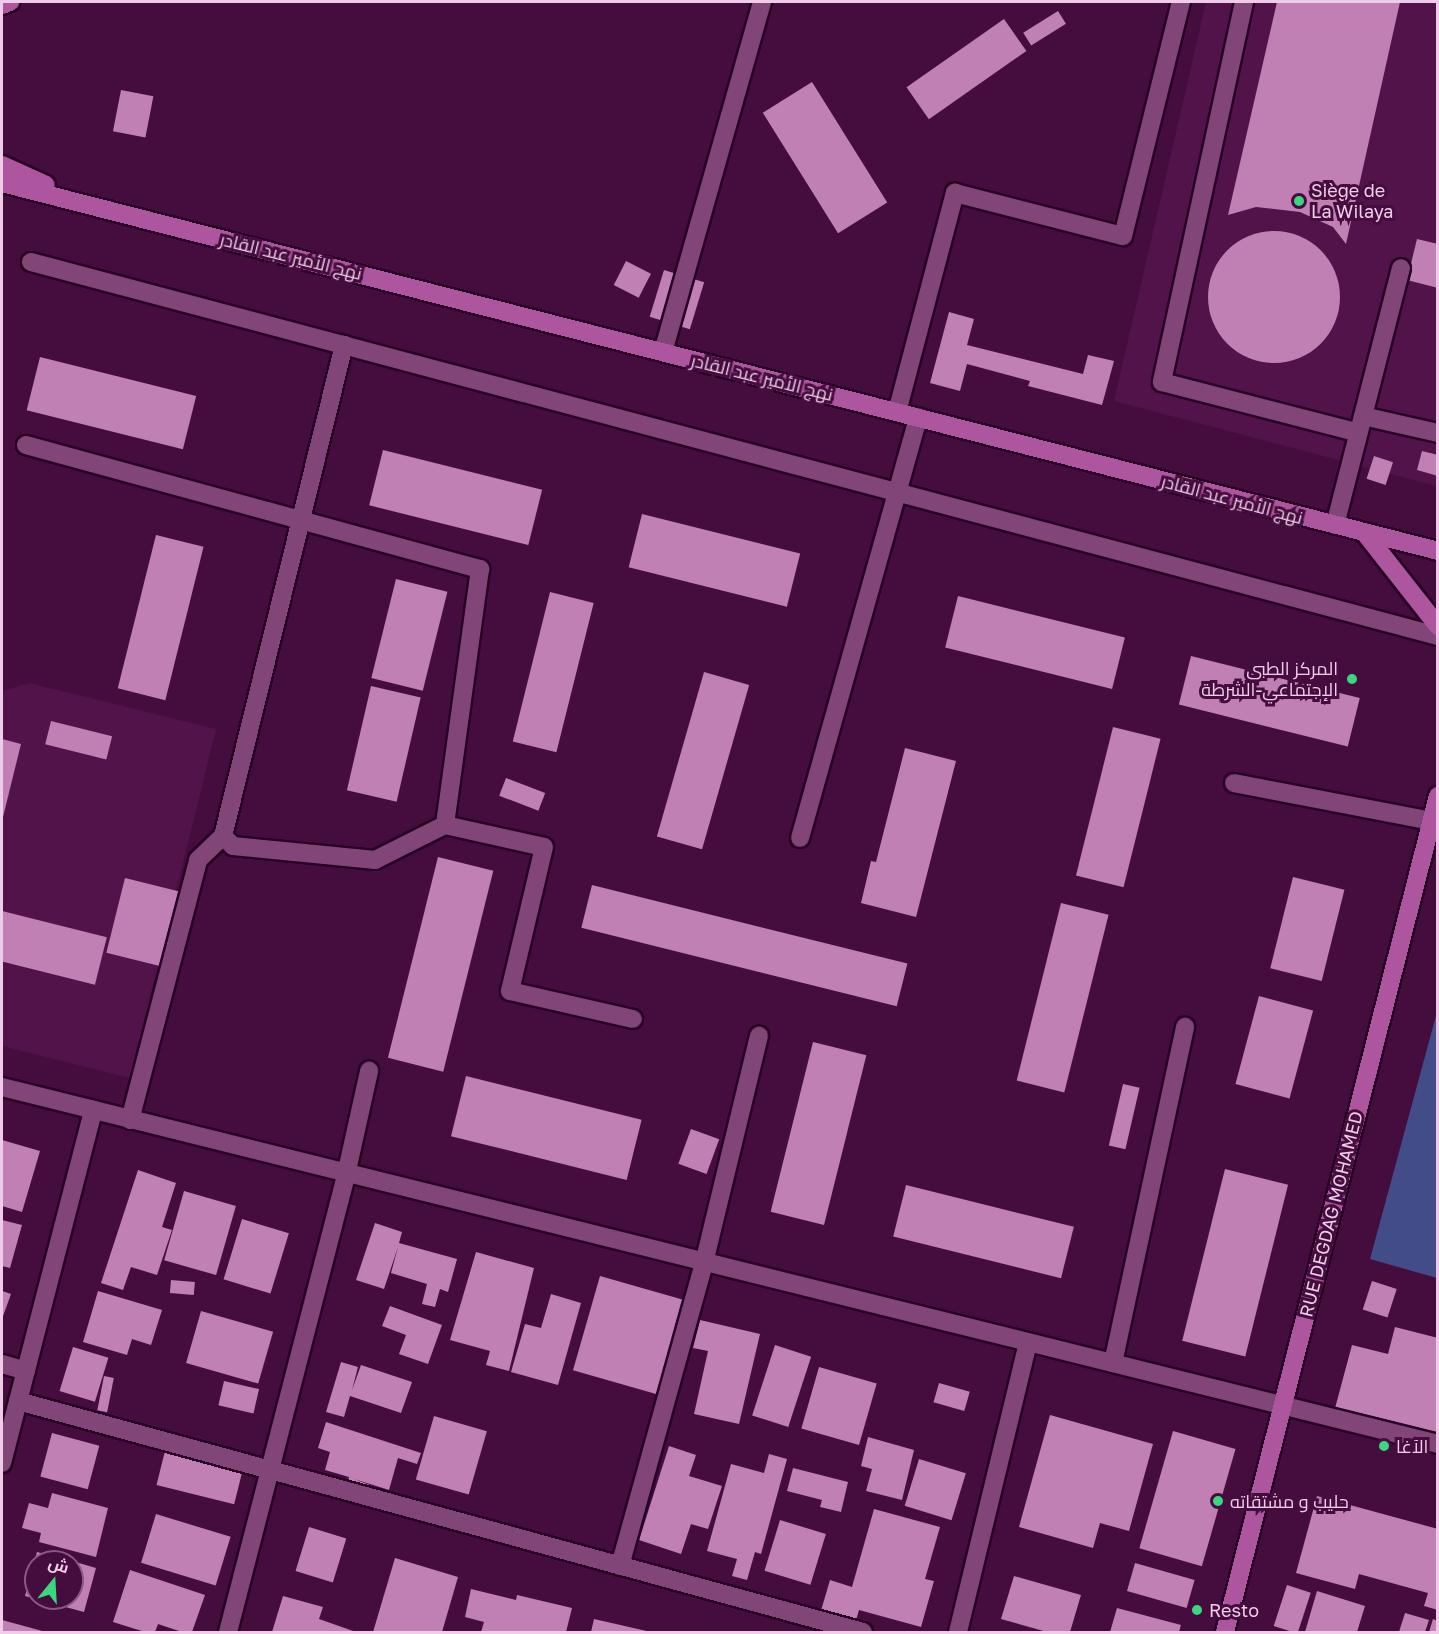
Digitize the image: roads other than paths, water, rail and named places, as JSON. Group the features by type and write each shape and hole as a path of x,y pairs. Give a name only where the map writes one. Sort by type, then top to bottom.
{"main road":[{"path":"2,6 10,2"},
{"name":"نهج الأمير عبد القادر","path":"4,169 86,203 1437,551"},
{"path":"1364,532 1437,626"},
{"name":"RUE DEGDAG MOHAMED","path":"1225,1632 1437,796"}],"street":[{"path":"663,352 762,2"},
{"path":"897,412 955,193 1123,236 1181,2"},
{"path":"1245,2 1162,382 1361,425 1437,433"},
{"path":"30,262 1437,636"},
{"path":"1335,525 1401,268"},
{"path":"130,1120 198,860 223,836 344,345"},
{"path":"800,838 918,417"},
{"path":"26,445 301,522 480,569 445,825"},
{"path":"1234,783 1431,821"},
{"path":"223,836 233,846 375,860 445,825 544,848 510,991 633,1019"},
{"path":"1113,1363 1185,1027"},
{"path":"620,1566 704,1263 759,1036"},
{"path":"228,1632 346,1175 369,1071"},
{"path":"2,1088 1437,1444"},
{"path":"2,1463 93,1110"},
{"path":"957,1632 1028,1342"},
{"path":"2,1364 26,1371"},
{"path":"18,1401 863,1632"}],"place":[{"name":"Siège de La Wilaya","path":"1299,201"},
{"name":"المركز الطبي الإجتماعي-الشرطة","path":"1352,679"},
{"name":"الآغا","path":"1384,1446"},
{"name":"حليب و مشتقاته","path":"1218,1501"},
{"name":"Resto","path":"1197,1610"}]}
